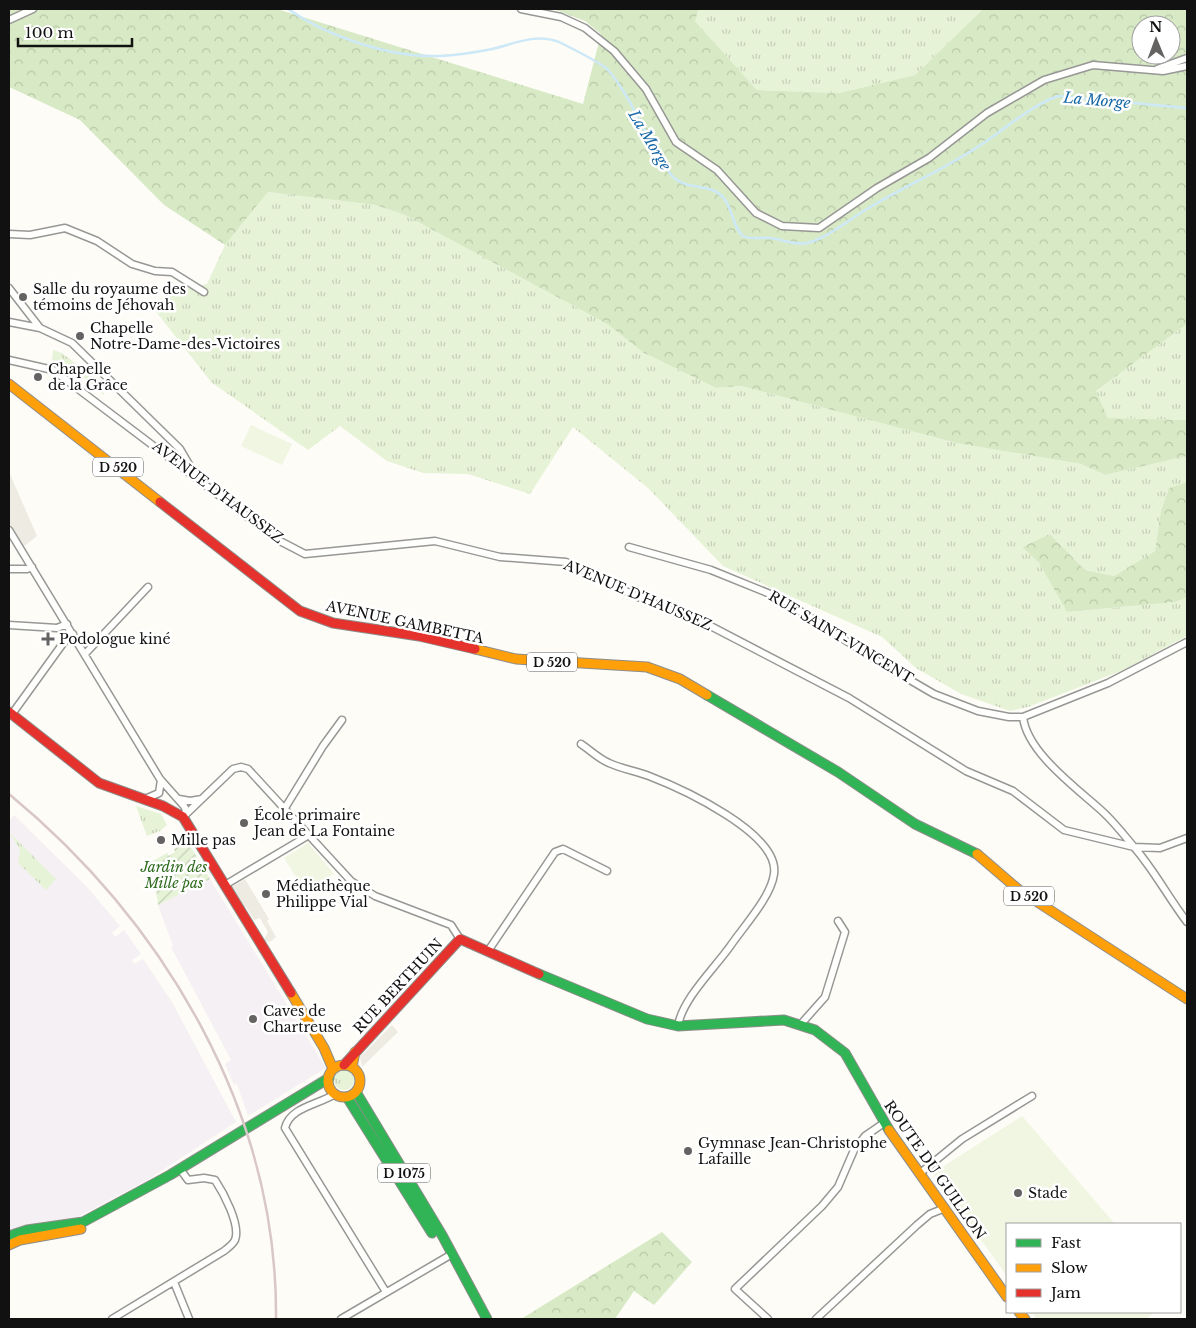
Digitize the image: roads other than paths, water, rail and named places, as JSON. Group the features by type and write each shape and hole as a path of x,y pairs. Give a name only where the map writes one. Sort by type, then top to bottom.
{"main road":[{"name":"AVENUE GAMBETTA","path":"9,384 212,542 278,596 300,611 338,624 379,628 516,659 631,665 664,672 726,705 838,772 915,824 981,856 1019,890 1187,999"},
{"path":"10,713 99,783 116,791 173,810 183,817 324,1048 331,1074 333,1092"},
{"name":"ROUTE DU GUILLON","path":"460,939 597,1000 646,1019 678,1026 784,1020 801,1024 836,1044 845,1054 884,1123 1006,1296"},
{"name":"RUE BERTHUIN","path":"347,1066 355,1052 460,939"},
{"path":"308,1091 333,1092 347,1097 356,1092 360,1078 324,1048"},
{"path":"9,1236 27,1230 83,1222 141,1189 153,1185 308,1091 331,1074 347,1066"},
{"name":"D 1075","path":"356,1092 452,1254 487,1319"},
{"name":"D 1075","path":"347,1097 436,1239 452,1254"},
{"path":"9,1245 20,1240 85,1228 143,1195 153,1185"}],"street":[{"path":"9,20 33,9"},
{"path":"521,9 561,17 585,28 614,51 646,89 676,142 717,170 756,213 782,226 819,228 877,188 929,158 987,113 1044,80 1093,65 1163,71 1187,66"},
{"path":"1157,69 1187,58"},
{"path":"12,234 30,235 64,228 96,241 132,264 155,271 172,272 204,292"},
{"path":"9,288 40,328"},
{"path":"9,322 40,328 72,343 180,449 196,476"},
{"name":"AVENUE D'HAUSSEZ","path":"9,360 44,366 58,373 278,540 306,554 434,541 500,557 566,562 638,597 699,620 849,698 966,771 1014,791 1064,830 1134,847 1160,848 1187,838"},
{"path":"9,530 160,778 175,798 183,817 233,769 241,767 248,769 358,886 374,896 451,925 460,939"},
{"name":"RUE SAINT-VINCENT","path":"629,547 711,570 780,598 878,662 934,694 978,711 1009,717 1023,717"},
{"path":"9,569 27,570 32,567"},
{"path":"85,654 148,587"},
{"path":"9,625 57,628 67,624"},
{"path":"10,713 73,634"},
{"path":"1187,642 1108,683 1023,717 1024,729 1032,743 1077,790 1105,813 1134,847 1187,922"},
{"path":"285,808 323,746 342,720"},
{"path":"581,744 608,763 648,776 737,820 769,854 775,872 772,886 727,952 680,1013 678,1026"},
{"path":"144,799 159,793 160,778"},
{"path":"175,798 184,801 202,799"},
{"path":"225,885 309,835"},
{"path":"488,951 555,852 563,849 607,871"},
{"path":"801,1024 825,997 845,932 838,920"},
{"path":"333,1092 294,1114 287,1120 286,1128 386,1292"},
{"path":"919,1174 962,1139 1032,1096"},
{"path":"768,1319 735,1289 822,1206 838,1187 854,1150 865,1136 884,1123"},
{"path":"112,1319 224,1251 235,1241 237,1232 224,1194 215,1180 204,1178 188,1180 180,1169"},
{"path":"816,1319 916,1225 930,1214 945,1208"},
{"path":"342,1319 452,1254"},
{"path":"174,1282 189,1319"}],"waterway":[{"name":"La Morge","path":"288,9 339,36 378,49 398,53 442,56 496,48 531,39 540,38 559,42 607,69 632,105 653,147 669,172 681,182 709,189 722,196 729,206 737,228 743,236 775,239 798,244 814,241 830,233 860,213 963,156 1036,106 1058,96 1187,108"}],"railway":[{"path":"9,794 65,845 117,901 163,962 202,1028 234,1096 257,1168 272,1243 276,1319"}],"place":[{"name":"Salle du royaume des témoins de Jéhovah","path":"23,297"},
{"name":"Chapelle Notre-Dame-des-Victoires","path":"80,336"},
{"name":"Chapelle de la Grâce","path":"38,377"},
{"name":"Podologue kiné","path":"48,639"},
{"name":"École primaire Jean de La Fontaine","path":"244,823"},
{"name":"Mille pas","path":"161,840"},
{"name":"Médiathèque Philippe Vial","path":"266,894"},
{"name":"Caves de Chartreuse","path":"253,1019"},
{"name":"Gymnase Jean-Christophe Lafaille","path":"688,1151"},
{"name":"Stade","path":"1018,1193"}],"park label":[{"name":"Jardin des Mille pas","path":"174,876"}]}
